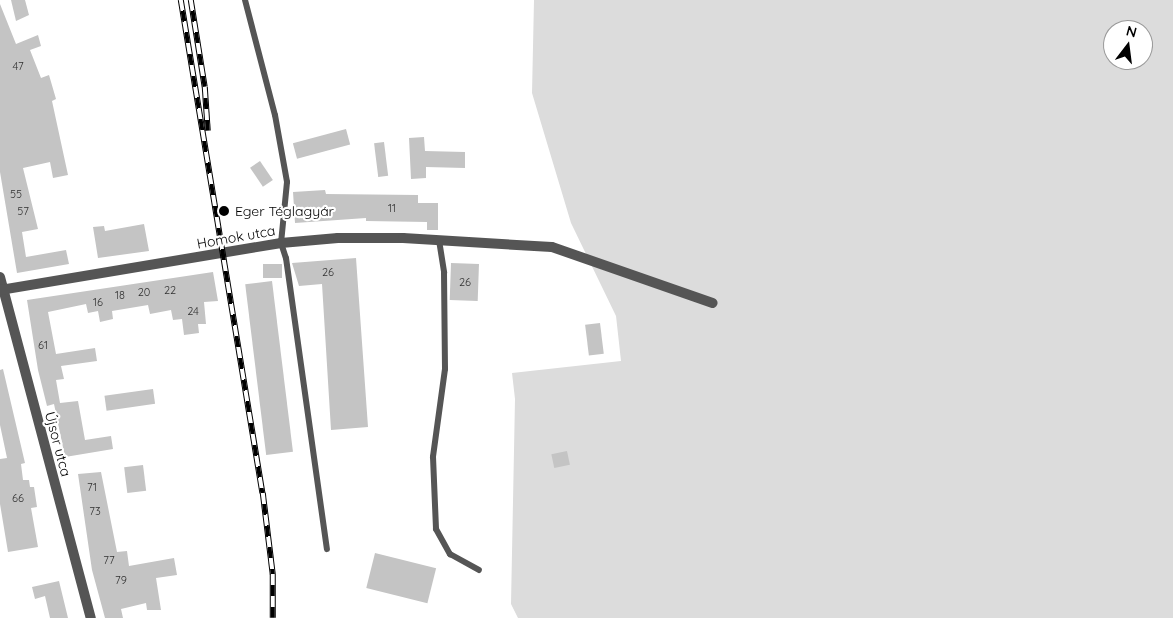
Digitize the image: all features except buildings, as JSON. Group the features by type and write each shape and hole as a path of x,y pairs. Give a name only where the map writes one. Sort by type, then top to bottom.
{"street":[{"name":"Homok utca","path":"1,290 281,243 338,238 439,240 539,245 713,303"},
{"name":"Újsor utca","path":"0,277 1,290 91,618"}],"lane":[{"path":"245,0 275,115 287,182 281,243 286,258 327,549"},
{"path":"439,240 444,273 445,369 433,457 436,529 450,554 479,570"}],"shaded area":[{"path":"534,0 1173,0 1173,618 518,618 511,604 515,399 512,373 621,361 616,316 571,223 532,93"}],"railway":[{"path":"181,0 263,493 273,574 273,618"},
{"path":"191,0 205,87 208,131"}],"place":[{"name":"Eger Téglagyár","path":"224,211"}]}
